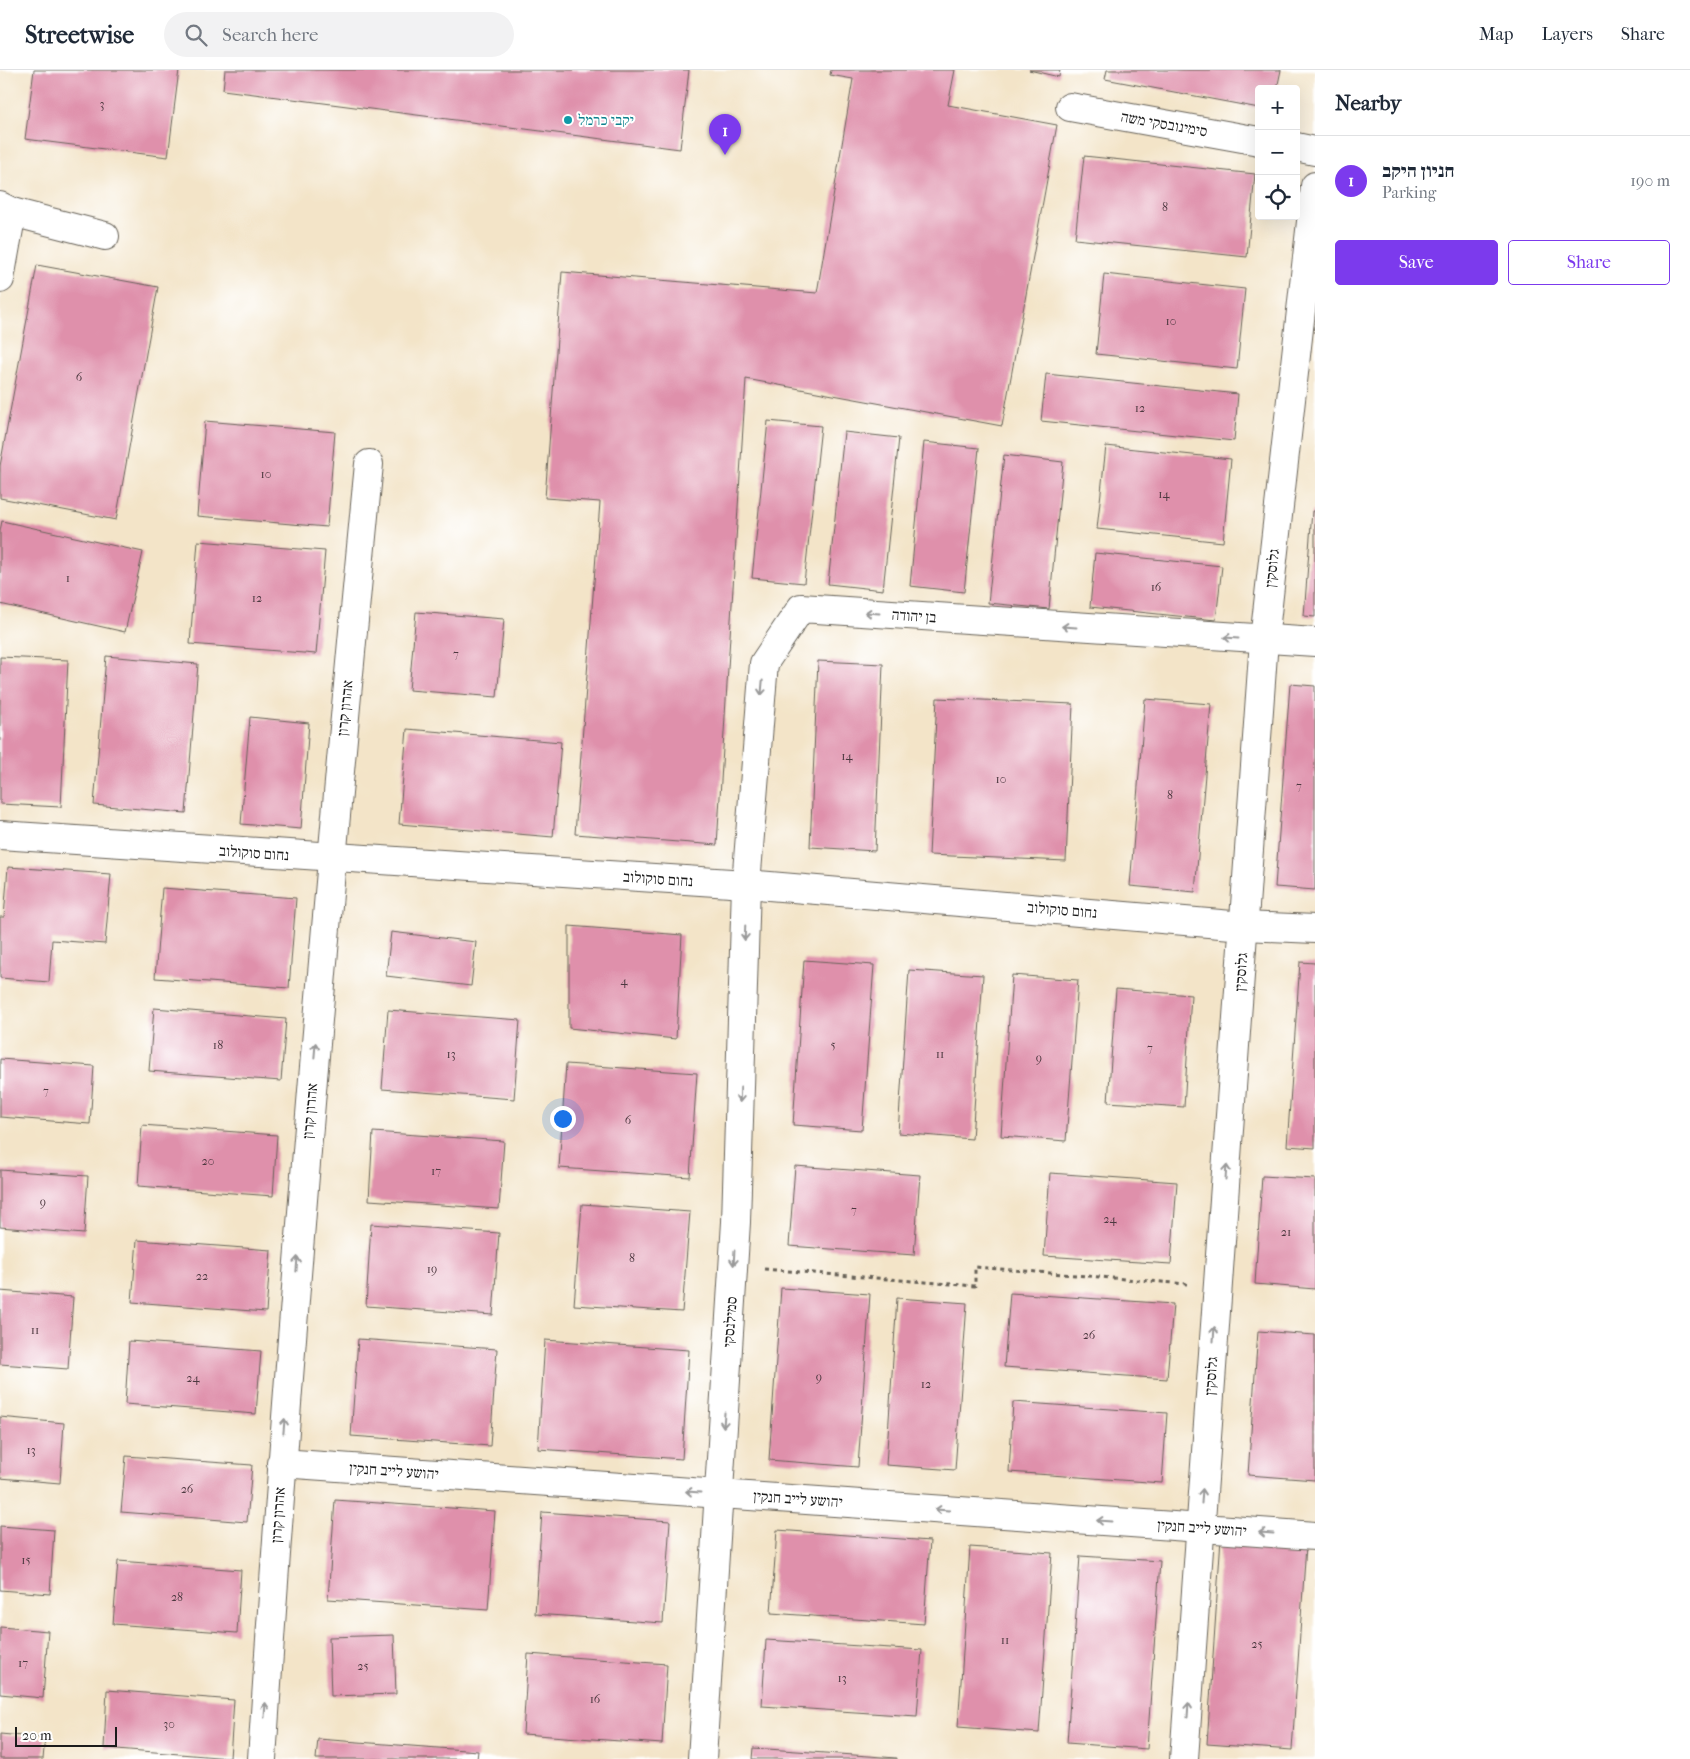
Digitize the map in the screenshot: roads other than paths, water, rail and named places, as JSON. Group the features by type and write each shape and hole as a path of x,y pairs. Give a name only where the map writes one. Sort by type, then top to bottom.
{"street":[{"name":"סימינובסקי משה","path":"1070,107 1255,140"},
{"path":"1300,148 1315,151"},
{"name":"גלוסקין","path":"1184,1759 1264,640 1315,186"},
{"path":"0,278 6,209 105,236"},
{"name":"אהרון קרון","path":"262,1759 281,1463 330,858 369,464"},
{"name":"בן יהודה","path":"746,884 764,663 802,608 1315,642"},
{"name":"נחום סוקולוב","path":"0,835 746,884 1244,926 1315,929"},
{"name":"סמילנסקי","path":"702,1759 733,1267 746,884"},
{"name":"יהושע לייב חנקין","path":"281,1463 1315,1536"}],"place":[{"name":"יקבי כרמל","path":"568,120"},
{"name":"חניון היקב","path":"725,155"}]}
